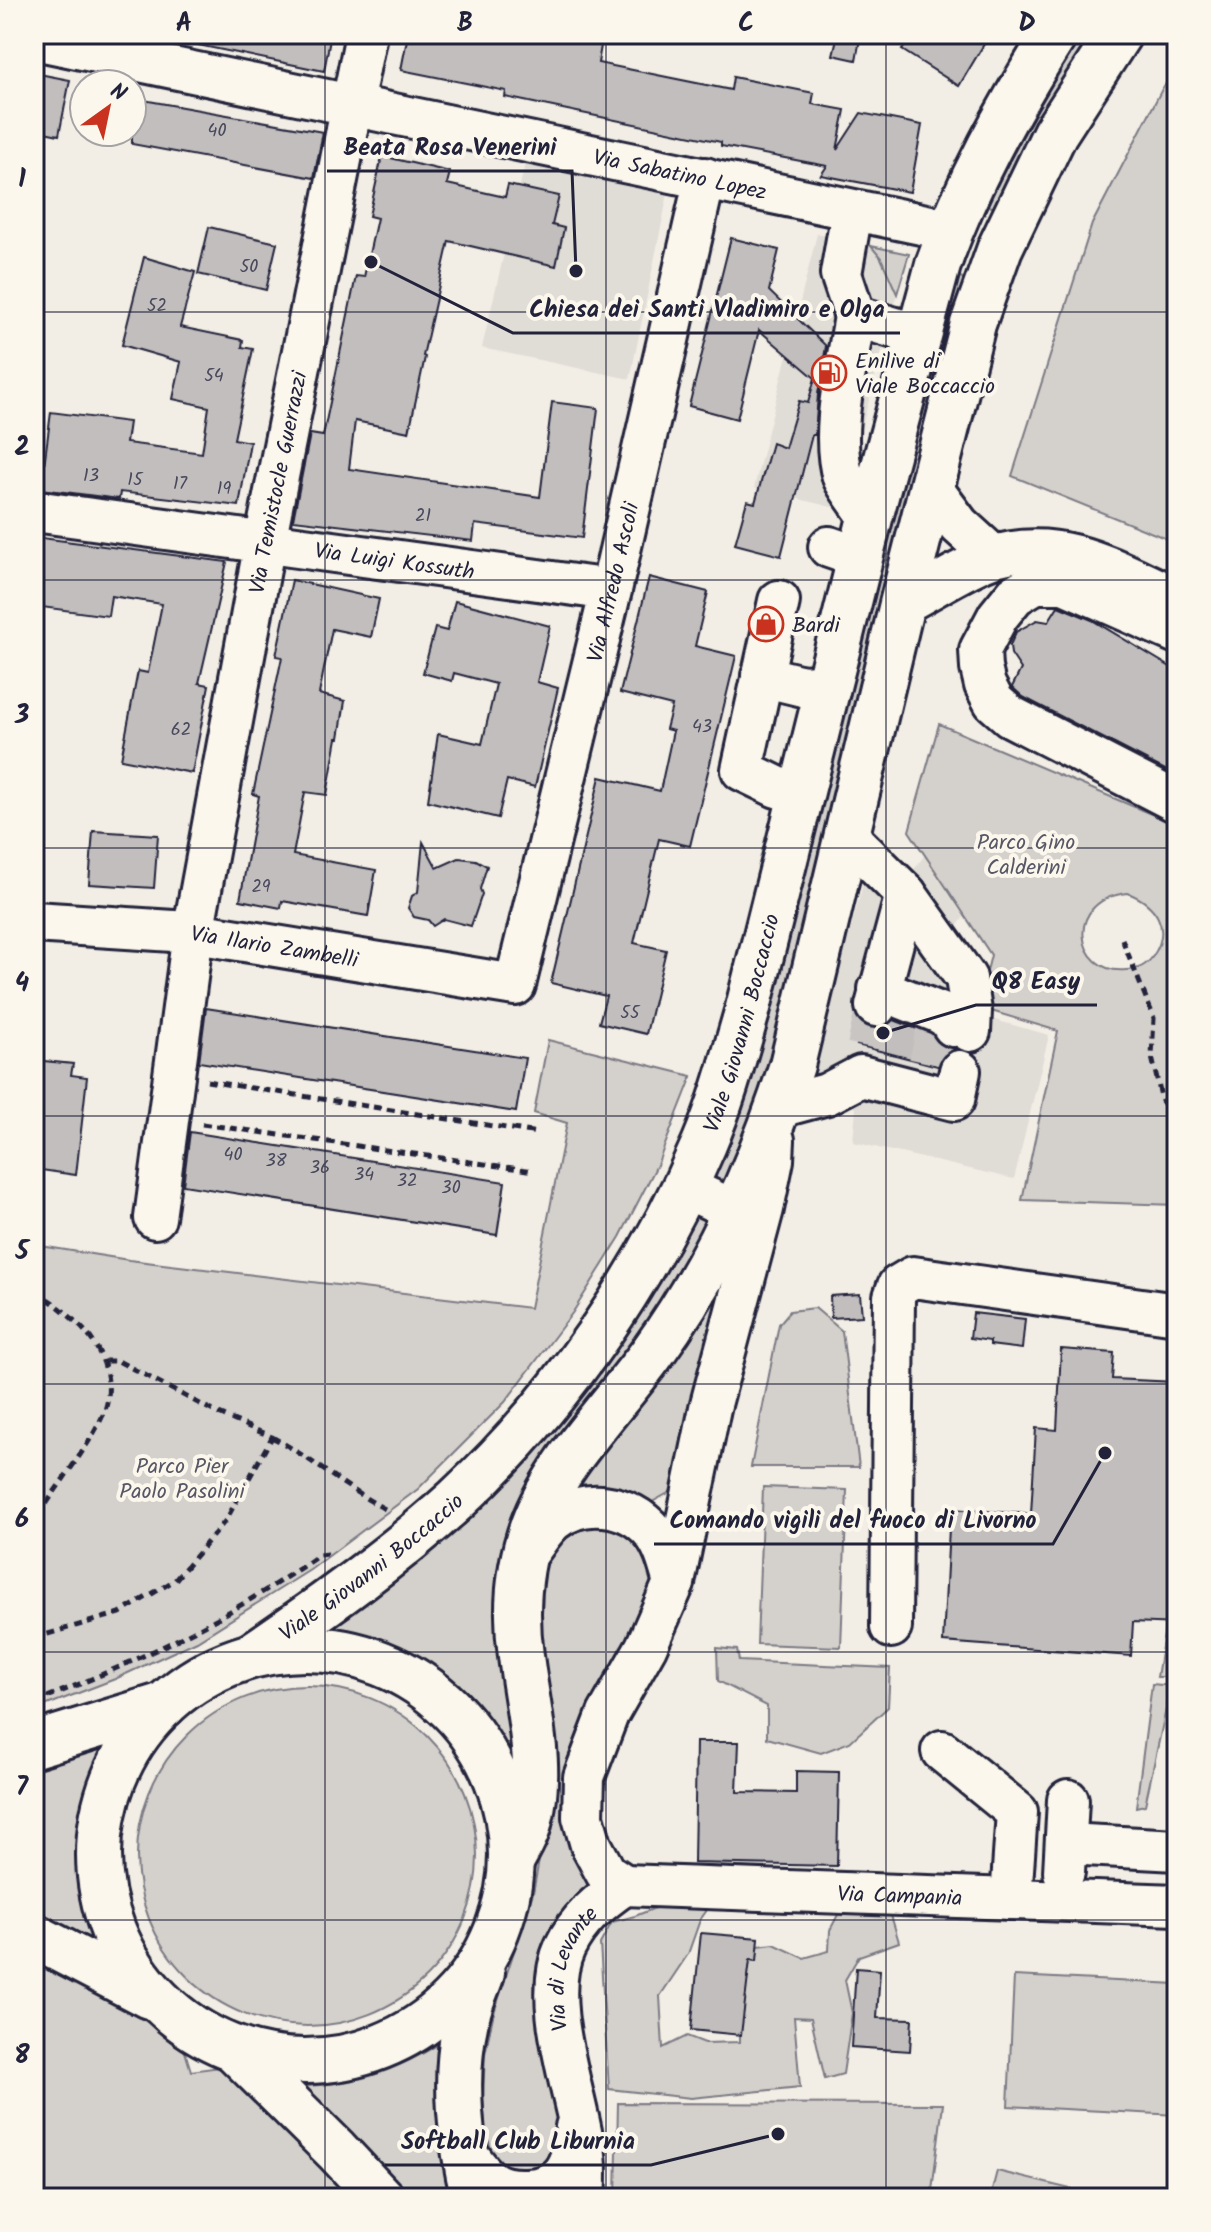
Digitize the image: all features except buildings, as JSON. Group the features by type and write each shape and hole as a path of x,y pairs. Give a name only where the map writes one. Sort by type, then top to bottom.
{"main road":[{"name":"Viale Giovanni Boccaccio","path":"254,1654 312,1649 355,1656 396,1671 432,1694 463,1724 487,1760 508,1821 511,1862 508,1892 493,1940 469,1981 436,2015 417,2029 374,2050 339,2059 304,2062 269,2058 234,2049 193,2029 159,2001 131,1966 111,1927 101,1884 99,1841 114,1777 135,1738 164,1705 212,1671 254,1654 347,1589 416,1534 492,1463 542,1407 601,1332 654,1245 704,1143 727,1081 830,684 853,541 950,230 994,140 1055,34"},
{"name":"Viale Giovanni Boccaccio","path":"511,1862 528,1827 536,1769 519,1636 519,1596 524,1558 535,1521 548,1491 654,1350 688,1297 735,1211 776,1114 792,1065 902,604 973,324 1000,248 1055,133 1119,34"},
{"path":"950,230 1000,248"},
{"name":"Viale Giovanni Boccaccio","path":"34,1745 164,1705"},
{"name":"Viale Giovanni Boccaccio","path":"34,1936 159,2001"},
{"path":"474,2198 466,2152 461,2089 466,2020 493,1940"},
{"path":"234,2049 381,2198"}],"street":[{"name":"Via Temistocle Guerrazzi","path":"155,1218 193,933 265,542 366,34"},
{"name":"Via Sabatino Lopez","path":"34,39 950,230"},
{"name":"Via Alfredo Ascoli","path":"515,985 611,590 705,178"},
{"path":"852,211 841,274 855,316 837,438 843,480 852,488 853,541"},
{"path":"855,316 918,335"},
{"path":"931,487 959,525 993,556"},
{"name":"Via Luigi Kossuth","path":"34,511 611,590"},
{"path":"902,604 993,556 1047,548 1069,553 1177,598"},
{"path":"1177,633 1064,583 1035,583 1015,595 998,616 980,650 985,685 994,702 1010,716 1177,802"},
{"path":"779,601 742,770 777,787 803,795"},
{"path":"762,676 803,686 830,684"},
{"path":"848,837 906,894 966,978 971,1011 921,1012 906,894"},
{"name":"Via Ilario Zambelli","path":"34,922 193,933 515,985"},
{"path":"776,1114 827,1094 911,1072"},
{"name":"Viale Giovanni Boccaccio","path":"624,1885 606,1873 591,1845 583,1817 584,1777 608,1714 646,1647 674,1583 694,1475 716,1382 766,1198 773,1160 776,1114"},
{"path":"684,1187 735,1211"},
{"path":"891,1627 910,1431 894,1297 898,1286 913,1277 1177,1314"},
{"path":"524,1558 544,1531 565,1514 585,1506 612,1507 634,1516 652,1531 666,1555 674,1583"},
{"path":"942,1751 1017,1812 1011,1899"},
{"path":"1062,1900 1068,1800"},
{"path":"1066,1844 1177,1850"},
{"name":"Via Campania","path":"624,1885 1177,1905"},
{"name":"Via di Levante","path":"585,2198 585,2153 557,2013 558,1969 564,1949 582,1921 597,1904 624,1885"},
{"name":"Via di Levante","path":"466,2152 485,2176 498,2185 524,2190 546,2186 556,2181 570,2163 576,2115"}],"path":[{"path":"1122,939 1154,1018 1152,1057 1162,1101 1177,1120"},
{"path":"197,1079 538,1133"},
{"path":"188,1122 534,1171"},
{"path":"34,1293 44,1296 63,1310 90,1335 103,1361 108,1380 104,1413 34,1524"},
{"path":"103,1361 118,1361 219,1414 272,1437 305,1455 358,1495 400,1517"},
{"path":"34,1638 120,1613 175,1580 226,1520 272,1437"},
{"path":"34,1702 106,1674 188,1635 319,1555 327,1554 336,1560"}],"shaded area":[{"path":"525,164 668,193 630,379 482,348"},
{"path":"817,234 871,246 881,258 897,294 840,509 754,488"},
{"path":"874,844 973,1014 1049,1035 1014,1179 853,1142 856,1108 806,1093"},
{"path":"924,856 964,917 948,939 908,878"}],"green space":[{"path":"1070,34 1099,34 1000,205 994,208 984,204"},
{"path":"1177,69 1177,543 1012,476 1092,224 1162,89"},
{"path":"871,246 909,254 897,294 881,258"},
{"path":"949,273 966,279 938,367 787,1016 725,1191 700,1185"},
{"name":"Parco Gino Calderini","path":"939,724 1177,825 1177,1205 1022,1200 1058,1031 978,1007 991,955 909,831","holes":["1128,893 1138,898 1158,918 1161,927 1159,946 1151,959 1141,966 1130,970 1109,968 1096,961 1087,949 1085,921 1093,908 1107,898"]},
{"name":"Parco Pier Paolo Pasolini","path":"548,1040 692,1076 657,1165 620,1237 573,1312 505,1402 418,1489 310,1570 197,1641 115,1679 34,1710 34,1245 129,1260 530,1308 567,1123 534,1113"},
{"path":"692,1205 715,1218 663,1306 538,1475 519,1749 507,1750 471,1696 438,1668 379,1640 320,1625 360,1596"},
{"path":"709,1289 723,1294 679,1487 643,1507 566,1496"},
{"path":"815,1308 842,1331 859,1467 751,1467 779,1324 790,1311"},
{"path":"763,1487 847,1490 841,1647 757,1644"},
{"path":"572,1520 634,1532 652,1568 652,1588 606,1687 591,1882 568,1907 552,1936 548,2035 560,2138 558,2150 538,2173 506,2168 492,2153 485,2127 485,2054 493,2016 533,1893 546,1822 536,1568"},
{"path":"1165,1628 1177,1628 1177,1654 1171,1677 1157,1677"},
{"path":"717,1648 737,1650 739,1661 890,1668 888,1707 850,1742 821,1753 767,1738 767,1706 718,1681"},
{"path":"1152,1684 1171,1686 1145,1805 1136,1807"},
{"path":"307,1686 340,1690 372,1699 401,1715 427,1736 448,1762 464,1791 473,1823 477,1856 473,1889 464,1921 448,1950 427,1976 401,1997 372,2013 340,2022 307,2026 274,2022 242,2013 213,1997 187,1976 166,1950 150,1921 141,1889 137,1856 141,1823 150,1791 166,1762 187,1736 213,1715 242,1699 274,1690"},
{"path":"118,1733 95,1777 86,1803 81,1844 84,1887 101,1947 34,1921 34,1762"},
{"path":"673,1901 712,1903 700,1920 688,1954 660,1996 663,2048 687,2036 705,2043 740,2042 740,1963 749,1947 774,1944 804,1958 829,1951 830,1930 842,1907 890,1912 899,1942 859,1956 845,1980 852,2013 843,2074 825,2079 811,2018 794,2017 800,2087 691,2098 609,2089 600,1944 612,1922"},
{"path":"34,1957 182,2042 191,2071 220,2067 265,2107 355,2198 34,2198"},
{"path":"1014,1976 1177,1984 1177,2115 1008,2106"},
{"path":"441,2043 437,2113 450,2198 397,2198 294,2087 371,2076"},
{"path":"618,2103 943,2104 931,2198 616,2198"},
{"path":"997,2171 1107,2198 990,2198"}],"tunnel":[{"path":"867,1047 876,1006"},
{"path":"929,1063 938,1022"}],"place":[{"name":"Chiesa dei Santi Vladimiro e Olga","path":"371,262"},
{"name":"Beata Rosa Venerini","path":"576,271"},
{"name":"Enilive di Viale Boccaccio","path":"829,373"},
{"name":"Bardi","path":"766,624"},
{"name":"Q8 Easy","path":"883,1033"},
{"name":"Comando vigili del fuoco di Livorno","path":"1105,1453"},
{"name":"Softball Club Liburnia","path":"778,2134"}]}
